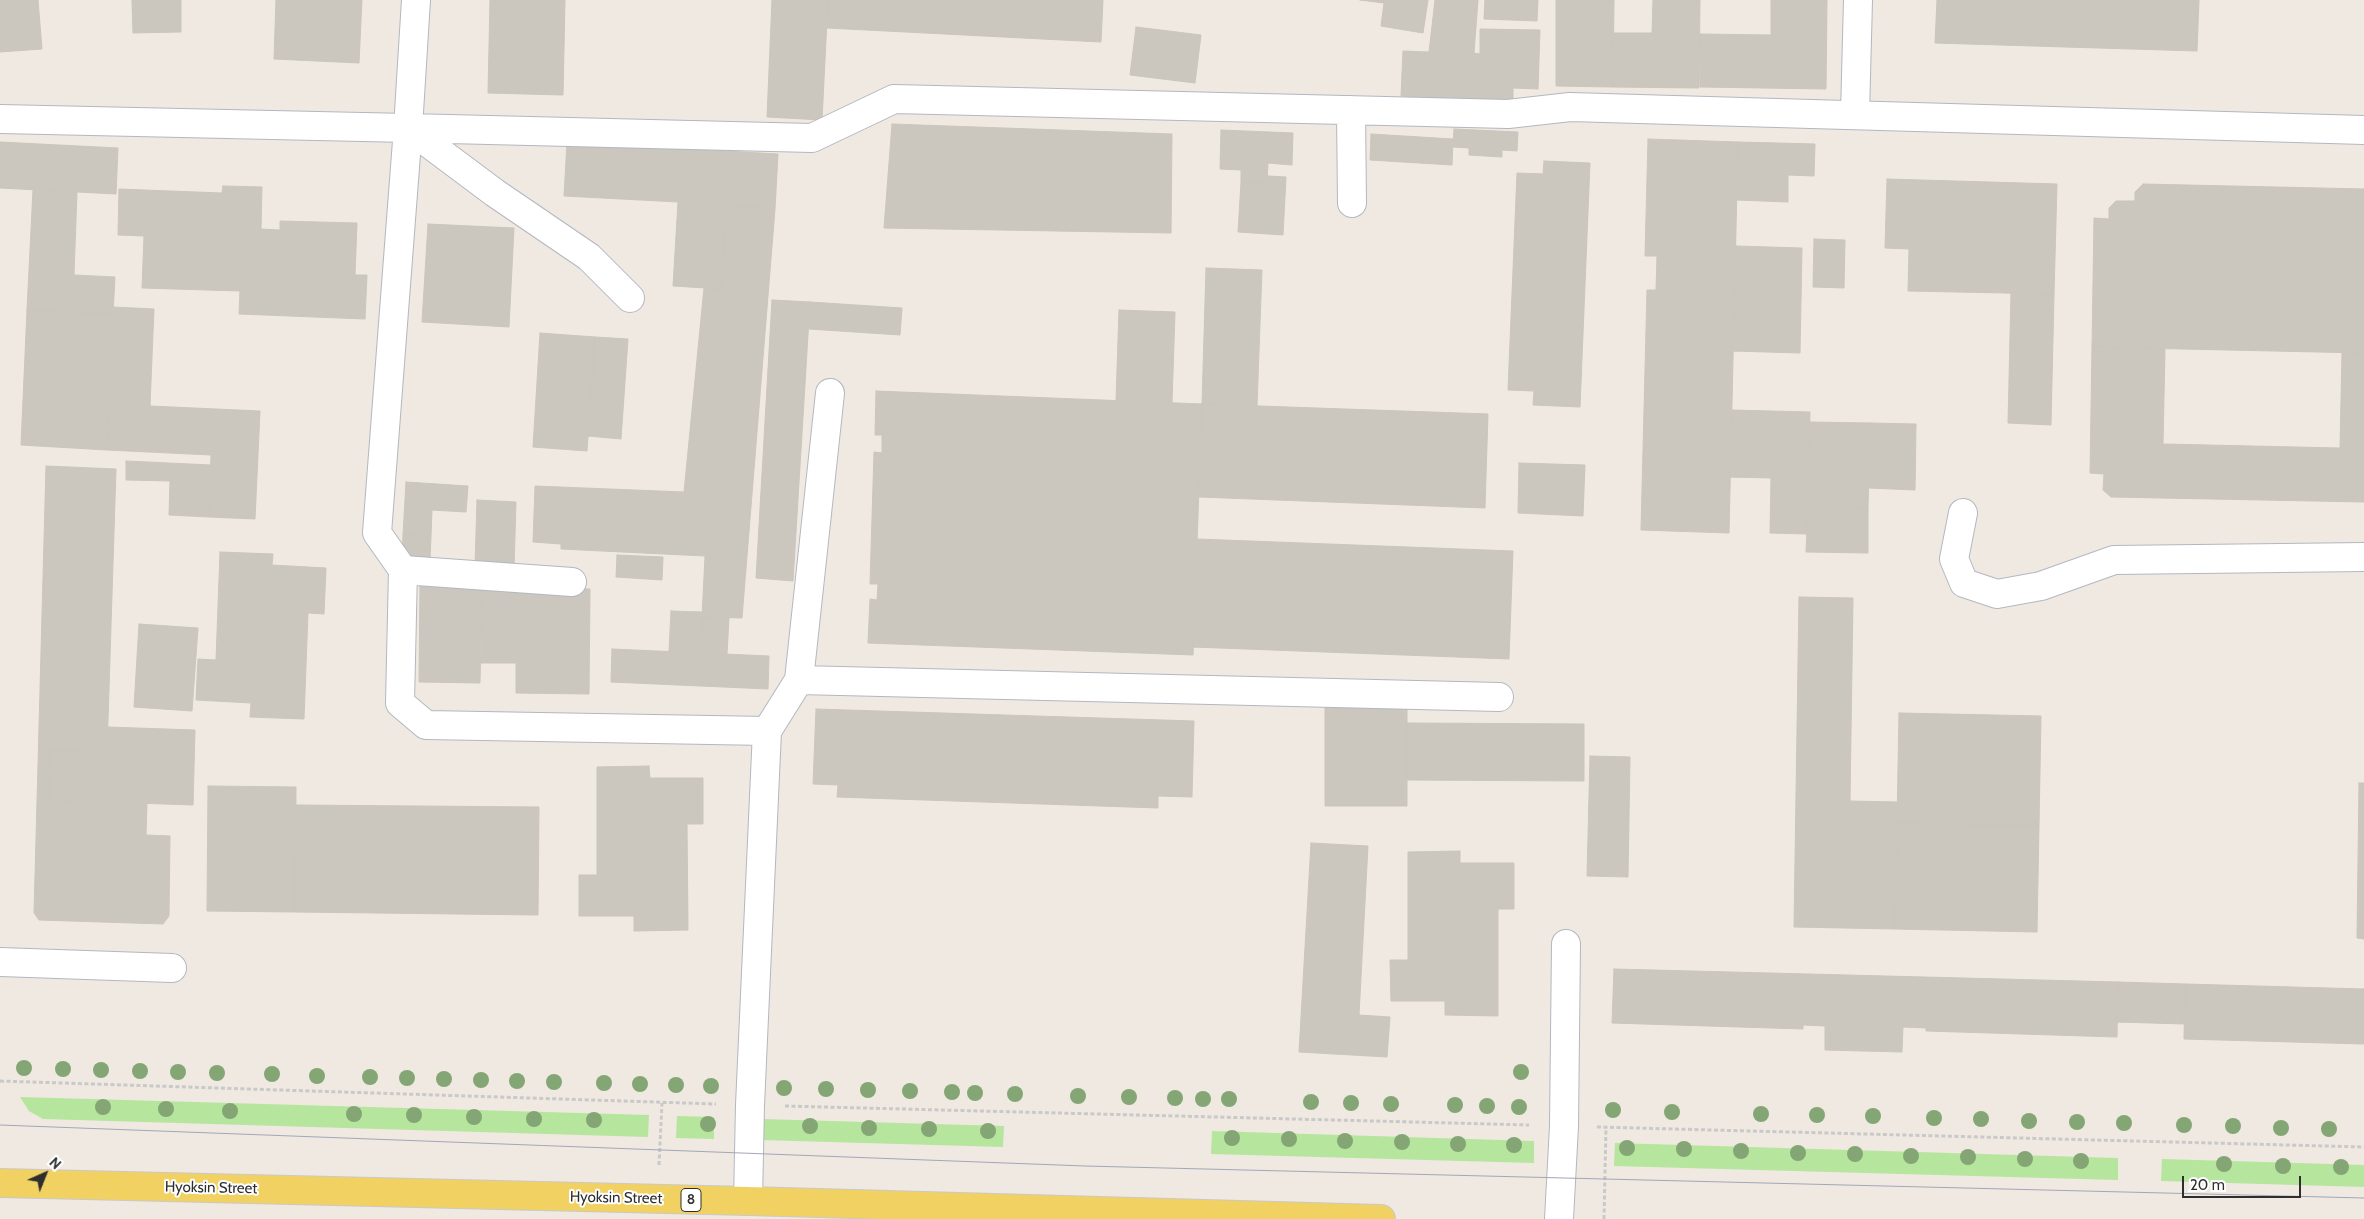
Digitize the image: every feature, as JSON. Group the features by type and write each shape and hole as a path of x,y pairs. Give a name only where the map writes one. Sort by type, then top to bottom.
{"main road":[{"name":"Hyoksin Street","path":"0,1183 1381,1219"}],"street":[{"path":"416,0 408,128 376,533 403,570 400,703 426,725 767,731"},
{"path":"1855,115 1858,0"},
{"path":"0,119 812,138 894,99 1508,114 1570,107 2364,130"},
{"path":"1351,110 1352,202"},
{"path":"408,128 495,193 589,257 630,298"},
{"path":"748,1201 750,1105 767,731 799,680 830,393"},
{"path":"1963,513 1954,560 1964,583 1996,594 2041,586 2114,560 2364,557"},
{"path":"403,570 572,582"},
{"path":"799,680 1499,697"},
{"path":"1559,1219 1564,1126 1566,944"},
{"path":"0,962 172,968"}],"path":[{"path":"0,1081 662,1103 2364,1147"},
{"path":"658,1199 662,1103"},
{"path":"1604,1219 1606,1127"}],"green space":[{"path":"20,1097 649,1115 648,1137 43,1119 29,1111"},
{"path":"677,1116 714,1117 714,1139 676,1138"},
{"path":"761,1119 1004,1126 1003,1147 761,1140"},
{"path":"1212,1131 1534,1141 1534,1163 1211,1154"},
{"path":"1615,1143 2118,1158 2118,1180 1614,1166"},
{"path":"2162,1159 2364,1165 2364,1187 2161,1181"}],"building":[{"path":"0,0 38,0 42,49 0,52"},
{"path":"132,0 181,0 181,32 133,33"},
{"path":"276,0 362,0 359,63 274,59"},
{"path":"490,0 565,0 563,95 488,93"},
{"path":"772,0 828,0 822,120 767,117"},
{"path":"828,0 1103,0 1101,42 827,28"},
{"path":"1360,0 1428,0 1423,33 1381,26 1384,3"},
{"path":"1435,0 1478,0 1474,53 1480,54 1480,29 1540,30 1538,89 1513,88 1513,100 1401,96 1403,51 1429,52"},
{"path":"1485,0 1538,0 1537,21 1484,19"},
{"path":"1556,0 1614,0 1613,87 1556,86"},
{"path":"1653,0 1700,0 1699,88 1613,87 1613,33 1652,33"},
{"path":"1771,0 1827,0 1826,89 1700,87 1700,34 1771,35"},
{"path":"1937,0 2199,0 2197,51 1935,43"},
{"path":"1136,27 1201,35 1195,83 1130,75"},
{"path":"892,124 1172,134 1171,233 884,228"},
{"path":"1454,129 1518,132 1517,151 1502,150 1502,157 1469,155 1469,148 1453,147"},
{"path":"1221,130 1293,133 1292,165 1268,163 1267,184 1241,182 1241,170 1220,169"},
{"path":"1371,134 1453,139 1452,165 1370,160"},
{"path":"1648,139 1738,142 1729,533 1641,530 1647,290 1656,290 1657,256 1645,256"},
{"path":"0,142 118,148 116,194 0,188"},
{"path":"567,142 778,154 775,209 726,205 722,289 673,286 678,202 564,196"},
{"path":"1738,142 1815,144 1814,176 1788,175 1788,202 1737,200"},
{"path":"1544,161 1590,163 1580,407 1533,405 1534,391 1508,390 1517,173 1543,174"},
{"path":"1268,176 1286,177 1283,235 1238,232 1241,182 1267,184"},
{"path":"1887,179 2057,184 2054,294 1908,291 1909,249 1885,248"},
{"path":"2143,184 2364,189 2364,353 2092,347 2094,218 2109,219 2109,208 2116,201 2135,201 2135,192"},
{"path":"223,186 262,187 261,229 280,230 280,221 357,223 355,275 367,275 365,319 239,314 240,291 142,288 144,236 118,235 119,189 222,193"},
{"path":"33,190 77,192 74,275 115,277 113,314 27,310"},
{"path":"726,205 775,209 742,618 702,617 705,556 561,549 561,544 533,542 535,486 684,492 704,288 722,289"},
{"path":"428,224 514,228 509,327 422,322"},
{"path":"1814,239 1845,240 1844,288 1813,287"},
{"path":"1736,246 1802,248 1800,353 1733,351"},
{"path":"1206,268 1262,270 1257,406 1202,404"},
{"path":"2011,293 2054,294 2051,425 2008,423"},
{"path":"772,300 810,302 793,581 756,578"},
{"path":"810,302 902,308 900,335 809,329"},
{"path":"113,307 154,309 150,406 260,411 255,519 209,517 211,455 107,450"},
{"path":"27,310 113,314 107,450 21,445"},
{"path":"1119,310 1175,312 1172,403 1116,400"},
{"path":"540,333 595,337 587,451 533,447"},
{"path":"595,337 628,339 621,439 588,436"},
{"path":"2092,347 2165,349 2163,444 2340,448 2342,352 2364,353 2364,502 2111,497 2103,490 2104,474 2090,473"},
{"path":"876,391 1202,404 1193,655 868,643 870,599 877,600 878,584 870,584 874,452 882,453 882,435 875,435"},
{"path":"1202,404 1488,414 1485,508 1199,497"},
{"path":"1732,410 1810,412 1807,534 1770,533 1771,478 1730,477"},
{"path":"1810,422 1870,423 1868,508 1808,506"},
{"path":"1870,423 1916,424 1915,490 1869,488"},
{"path":"126,461 211,465 209,517 169,515 170,481 126,480"},
{"path":"1519,463 1585,465 1583,516 1518,513"},
{"path":"46,466 116,469 107,752 50,751 49,800 147,803 146,835 170,836 169,916 163,924 39,920 34,913"},
{"path":"406,482 468,486 466,512 432,510 431,536 403,535"},
{"path":"477,500 516,502 514,568 475,566"},
{"path":"1808,506 1868,508 1868,553 1806,552"},
{"path":"403,535 431,536 430,560 402,558"},
{"path":"1197,539 1513,551 1509,659 1193,647"},
{"path":"220,552 273,554 272,565 326,568 324,614 308,613 304,719 250,717 251,703 196,700 198,659 216,660"},
{"path":"617,555 663,557 662,580 616,577"},
{"path":"420,585 482,586 480,683 419,682"},
{"path":"482,586 590,589 589,694 516,693 516,663 481,663"},
{"path":"1799,597 1853,598 1850,801 1898,802 1895,929 1794,927"},
{"path":"671,611 702,612 701,653 669,651"},
{"path":"702,617 729,618 727,654 701,653"},
{"path":"139,624 198,628 192,711 134,707"},
{"path":"612,649 769,656 768,689 611,682"},
{"path":"1325,708 1407,708 1407,806 1325,806"},
{"path":"816,709 1194,721 1192,797 1158,796 1158,808 837,797 838,785 813,784"},
{"path":"1899,713 2041,716 2039,826 1897,823"},
{"path":"1407,723 1584,724 1584,781 1407,780"},
{"path":"108,727 195,730 193,805 49,800 50,751 107,752"},
{"path":"1590,756 1630,757 1628,877 1587,876"},
{"path":"649,766 650,778 703,778 703,824 687,824 688,930 634,931 634,916 579,916 579,875 597,875 597,767"},
{"path":"2359,783 2364,783 2364,939 2357,938"},
{"path":"208,786 296,787 295,912 207,911"},
{"path":"296,805 539,807 538,915 295,912"},
{"path":"1897,823 2039,826 2037,932 1895,929"},
{"path":"1311,843 1368,846 1359,1015 1390,1017 1387,1057 1299,1052"},
{"path":"1460,851 1460,863 1514,863 1514,909 1498,909 1498,1016 1445,1015 1445,1001 1391,1001 1390,960 1408,960 1408,852"},
{"path":"1614,969 2118,982 2117,1037 1926,1031 1926,1028 1903,1027 1902,1052 1825,1050 1825,1026 1803,1025 1803,1029 1612,1023"},
{"path":"2118,982 2185,984 2184,1024 2117,1022"},
{"path":"2185,984 2364,989 2364,1044 2184,1039"}],"tram line":[{"path":"0,1125 1085,1166 2364,1198"}]}
